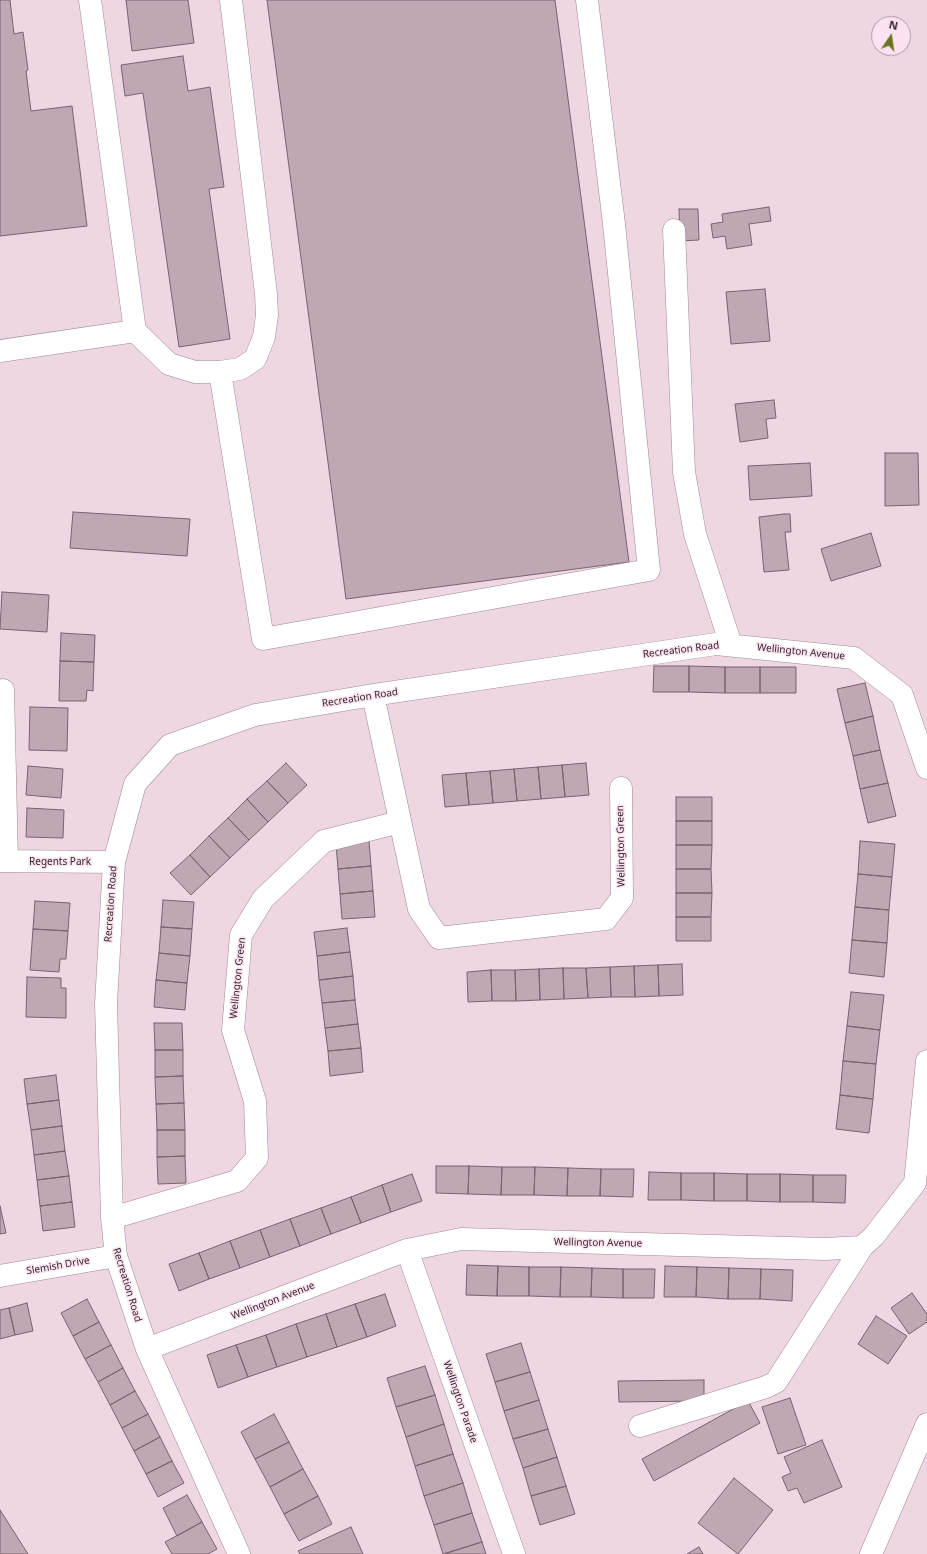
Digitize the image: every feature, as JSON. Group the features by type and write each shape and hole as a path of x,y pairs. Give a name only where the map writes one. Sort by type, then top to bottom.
{"street":[{"path":"90,0 135,331 170,364 194,372 220,372 240,369 255,359 264,337 267,315 265,286 231,0"},
{"path":"220,372 263,639 649,570 614,224 587,0"},
{"path":"674,230 684,472 695,534 731,645"},
{"path":"0,351 135,331"},
{"name":"Recreation Road","path":"239,1554 148,1349 116,1256 112,1218 106,1004 114,862 135,784 170,745 255,716 373,695 716,644 731,645"},
{"name":"Wellington Avenue","path":"731,645 854,658 902,695 927,768"},
{"name":"Regents Park","path":"3,690 3,861 114,862"},
{"name":"Wellington Green","path":"373,695 419,909 439,938 606,919 622,898 621,788"},
{"name":"Wellington Green","path":"112,1218 237,1181 257,1158 255,1101 233,1030 241,935 263,899 324,841 400,822"},
{"path":"640,1426 766,1387 776,1382 862,1247 874,1236 915,1184 927,1061"},
{"name":"Wellington Avenue","path":"148,1349 407,1250 461,1239 826,1249 862,1247"},
{"name":"Wellington Parade","path":"407,1250 514,1554"},
{"name":"Slemish Drive","path":"0,1276 116,1256"},
{"path":"871,1554 927,1424"}],"building":[{"path":"0,0 10,0 14,34 23,32 31,111 72,106 87,226 0,236"},
{"path":"126,0 188,0 194,43 132,51"},
{"path":"267,0 555,0 629,562 346,599"},
{"path":"183,56 188,91 210,87 224,187 209,189 230,339 179,347 143,93 125,96 121,65"},
{"path":"769,207 771,221 749,224 752,245 727,249 725,236 713,238 711,224 723,222 722,214"},
{"path":"679,209 698,209 699,240 680,241"},
{"path":"765,289 770,341 731,344 726,292"},
{"path":"774,400 776,418 766,419 768,438 740,442 735,404"},
{"path":"885,453 918,453 919,505 885,506"},
{"path":"810,463 812,496 750,500 748,466"},
{"path":"73,512 190,519 187,556 70,548"},
{"path":"790,514 791,532 785,532 789,570 764,572 759,517"},
{"path":"871,533 881,566 831,581 821,549"},
{"path":"2,592 49,595 47,632 0,629"},
{"path":"61,633 95,635 94,662 60,661"},
{"path":"60,661 94,662 93,691 87,690 86,701 59,701"},
{"path":"654,666 689,666 689,692 653,692"},
{"path":"689,666 725,667 725,693 689,692"},
{"path":"725,667 760,667 760,693 725,693"},
{"path":"760,667 796,667 796,693 760,693"},
{"path":"865,683 873,716 845,723 837,689"},
{"path":"30,707 68,708 67,751 29,750"},
{"path":"873,716 880,750 853,756 845,723"},
{"path":"880,750 888,783 860,789 853,756"},
{"path":"286,763 307,785 288,803 267,781"},
{"path":"586,763 589,795 565,797 562,765"},
{"path":"562,765 565,797 541,799 538,767"},
{"path":"28,766 63,769 61,798 26,795"},
{"path":"538,767 541,799 517,801 514,769"},
{"path":"514,769 517,801 493,803 490,771"},
{"path":"490,771 493,803 469,805 466,773"},
{"path":"466,773 469,805 445,807 442,775"},
{"path":"267,781 288,803 268,822 247,799"},
{"path":"888,783 896,816 868,823 860,789"},
{"path":"676,797 712,797 712,821 676,821"},
{"path":"247,799 268,822 249,840 228,818"},
{"path":"27,808 64,810 63,838 26,837"},
{"path":"228,818 249,840 230,858 209,836"},
{"path":"676,821 712,821 712,845 676,845"},
{"path":"209,836 230,858 210,877 190,855"},
{"path":"369,841 371,866 338,869 336,844"},
{"path":"860,841 895,844 892,877 858,874"},
{"path":"676,845 712,845 711,869 676,869"},
{"path":"190,855 210,877 191,895 170,873"},
{"path":"371,866 373,891 340,894 338,869"},
{"path":"676,869 711,869 712,893 676,893"},
{"path":"858,874 892,877 889,910 855,907"},
{"path":"373,891 375,917 342,919 340,894"},
{"path":"676,893 712,893 711,917 676,917"},
{"path":"163,900 194,902 192,929 161,927"},
{"path":"35,901 70,903 68,931 33,929"},
{"path":"855,907 889,910 887,943 852,940"},
{"path":"676,917 711,917 711,941 676,941"},
{"path":"161,927 192,929 190,956 159,953"},
{"path":"347,928 350,952 317,956 314,932"},
{"path":"33,929 68,931 66,959 60,959 59,972 30,970"},
{"path":"852,940 887,943 884,977 849,973"},
{"path":"350,952 353,976 319,980 317,956"},
{"path":"159,953 190,956 187,983 156,980"},
{"path":"682,964 683,995 659,996 658,965"},
{"path":"658,965 659,996 635,997 634,966"},
{"path":"634,966 635,997 611,997 610,967"},
{"path":"610,967 611,997 588,998 586,968"},
{"path":"563,968 586,968 588,998 564,999"},
{"path":"563,968 564,999 540,1000 539,969"},
{"path":"539,969 540,1000 516,1001 515,970"},
{"path":"491,970 515,970 516,1001 492,1001"},
{"path":"491,970 492,1001 468,1002 467,972"},
{"path":"353,976 355,1000 322,1003 319,980"},
{"path":"27,977 61,978 61,988 66,988 66,1018 26,1017"},
{"path":"156,980 187,983 185,1010 154,1007"},
{"path":"851,992 884,995 880,1030 847,1026"},
{"path":"355,1000 358,1024 325,1028 322,1003"},
{"path":"154,1023 182,1023 183,1050 155,1050"},
{"path":"358,1024 361,1048 328,1051 325,1028"},
{"path":"847,1026 880,1030 876,1064 843,1061"},
{"path":"361,1048 363,1072 330,1076 328,1051"},
{"path":"155,1050 183,1050 183,1076 155,1077"},
{"path":"843,1061 876,1064 873,1099 840,1095"},
{"path":"56,1075 59,1100 27,1104 24,1079"},
{"path":"183,1076 184,1103 156,1104 155,1077"},
{"path":"840,1095 873,1099 869,1133 836,1129"},
{"path":"59,1100 62,1126 31,1130 27,1104"},
{"path":"184,1103 185,1130 157,1130 156,1104"},
{"path":"62,1126 65,1151 34,1155 31,1130"},
{"path":"157,1130 185,1130 185,1156 157,1157"},
{"path":"65,1151 69,1176 37,1180 34,1155"},
{"path":"185,1156 186,1183 158,1184 157,1157"},
{"path":"436,1166 469,1166 468,1194 436,1193"},
{"path":"469,1166 502,1167 501,1195 468,1194"},
{"path":"502,1167 535,1167 534,1195 501,1195"},
{"path":"535,1167 568,1168 567,1196 534,1195"},
{"path":"568,1168 601,1169 600,1196 567,1196"},
{"path":"601,1169 634,1169 633,1197 600,1196"},
{"path":"649,1172 681,1173 681,1200 648,1200"},
{"path":"681,1173 714,1173 714,1201 681,1200"},
{"path":"714,1173 747,1174 747,1201 714,1201"},
{"path":"412,1174 422,1201 391,1212 382,1185"},
{"path":"747,1174 780,1174 780,1202 747,1201"},
{"path":"780,1174 813,1175 813,1202 780,1202"},
{"path":"813,1175 846,1175 845,1203 813,1202"},
{"path":"69,1176 72,1202 40,1206 37,1180"},
{"path":"382,1185 391,1212 361,1223 351,1197"},
{"path":"351,1197 361,1223 331,1234 321,1208"},
{"path":"72,1202 75,1227 43,1231 40,1206"},
{"path":"0,1206 6,1233 0,1234"},
{"path":"321,1208 331,1234 300,1246 290,1219"},
{"path":"290,1219 300,1246 270,1257 260,1230"},
{"path":"260,1230 270,1257 240,1268 230,1241"},
{"path":"230,1241 240,1268 209,1279 199,1253"},
{"path":"199,1253 209,1279 179,1291 169,1264"},
{"path":"467,1265 498,1266 497,1296 466,1295"},
{"path":"498,1266 529,1267 529,1296 497,1296"},
{"path":"665,1266 697,1267 696,1297 664,1297"},
{"path":"529,1267 561,1267 560,1297 529,1296"},
{"path":"561,1267 592,1268 591,1297 560,1297"},
{"path":"697,1267 729,1268 728,1299 696,1297"},
{"path":"592,1268 623,1269 623,1298 591,1297"},
{"path":"729,1268 761,1269 760,1299 728,1299"},
{"path":"623,1269 655,1269 654,1298 623,1298"},
{"path":"761,1269 793,1270 792,1301 760,1299"},
{"path":"912,1293 927,1314 927,1322 909,1334 891,1308"},
{"path":"385,1294 396,1326 367,1337 355,1304"},
{"path":"87,1299 99,1322 73,1336 61,1313"},
{"path":"27,1303 33,1331 15,1335 9,1308"},
{"path":"355,1304 367,1337 337,1347 326,1314"},
{"path":"9,1308 15,1335 0,1339 0,1310"},
{"path":"326,1314 337,1347 307,1357 296,1324"},
{"path":"876,1316 907,1336 888,1364 858,1344"},
{"path":"99,1322 111,1345 85,1359 73,1336"},
{"path":"296,1324 307,1357 277,1367 266,1335"},
{"path":"266,1335 277,1367 248,1377 236,1345"},
{"path":"521,1343 530,1372 495,1382 486,1354"},
{"path":"111,1345 123,1368 98,1382 85,1359"},
{"path":"236,1345 248,1377 218,1388 207,1355"},
{"path":"425,1366 435,1395 396,1407 387,1378"},
{"path":"123,1368 135,1391 110,1405 98,1382"},
{"path":"530,1372 539,1400 504,1411 495,1382"},
{"path":"704,1380 704,1401 619,1402 618,1381"},
{"path":"135,1391 148,1414 122,1428 110,1405"},
{"path":"435,1395 444,1424 406,1437 396,1407"},
{"path":"790,1398 806,1445 778,1454 762,1407"},
{"path":"539,1400 548,1429 513,1439 504,1411"},
{"path":"748,1401 760,1423 654,1481 642,1459"},
{"path":"148,1414 160,1437 134,1451 122,1428"},
{"path":"274,1414 289,1442 255,1459 241,1432"},
{"path":"444,1424 453,1454 415,1466 406,1437"},
{"path":"548,1429 557,1457 523,1468 513,1439"},
{"path":"160,1437 172,1461 146,1474 134,1451"},
{"path":"822,1440 842,1487 804,1503 797,1488 788,1491 782,1477 791,1473 784,1457"},
{"path":"289,1442 303,1469 270,1487 255,1459"},
{"path":"453,1454 463,1483 424,1496 415,1466"},
{"path":"557,1457 566,1486 531,1496 523,1468"},
{"path":"172,1461 184,1483 158,1497 146,1474"},
{"path":"303,1469 318,1496 284,1514 270,1487"},
{"path":"734,1478 773,1510 738,1554 698,1523"},
{"path":"463,1483 472,1513 434,1525 424,1496"},
{"path":"566,1486 575,1514 540,1525 531,1496"},
{"path":"187,1495 202,1522 177,1536 163,1508"},
{"path":"318,1496 332,1524 299,1541 284,1514"},
{"path":"0,1510 28,1554 0,1554"},
{"path":"472,1513 482,1542 443,1554 434,1525"},
{"path":"202,1522 217,1549 208,1554 172,1554 165,1542"},
{"path":"351,1527 363,1554 300,1554 298,1551"},
{"path":"482,1542 486,1554 444,1554"},
{"path":"699,1547 703,1554 687,1554"}]}
